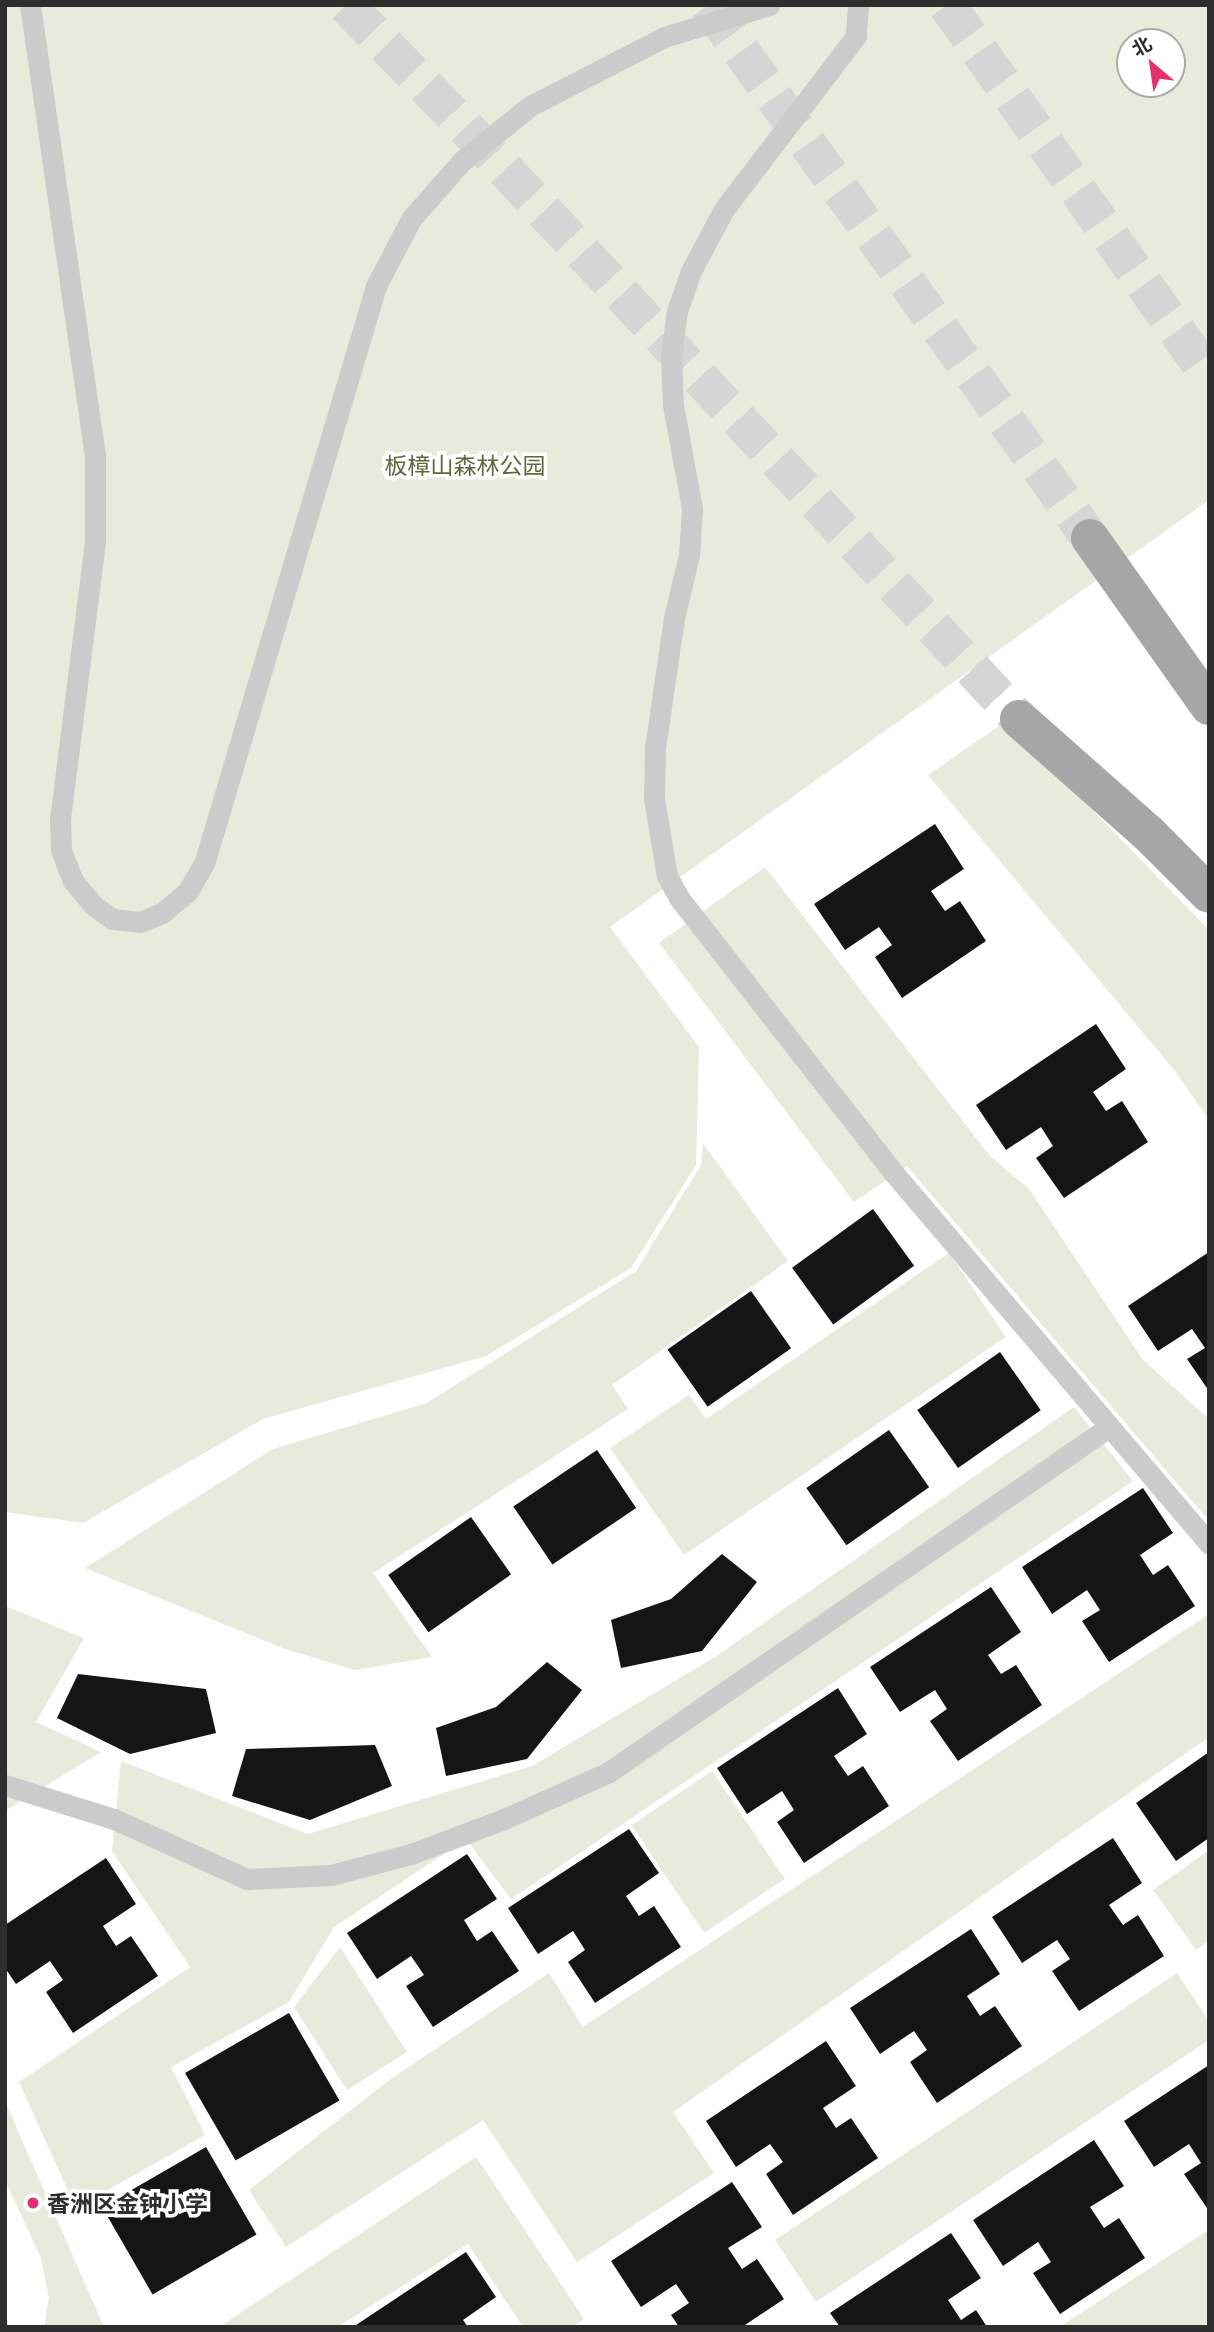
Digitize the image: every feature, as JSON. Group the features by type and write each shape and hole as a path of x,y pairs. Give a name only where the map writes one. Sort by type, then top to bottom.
{"main road":[{"path":"1090,538 1209,706"},
{"path":"1019,719 1148,833 1209,894"}],"lane":[{"path":"30,5 95,454 95,542 60,819 61,850 73,880 93,905 112,919 140,922 162,913 188,891 205,862 376,286 411,219 462,161 530,106 664,37 769,5"},
{"path":"858,5 856,36 724,209 691,271 677,312 671,356 673,405 692,509 689,555 674,618 655,748 659,835 667,876 679,898 892,1171 1209,1545"},
{"path":"5,1785 114,1819 247,1879 331,1875 411,1854 504,1819 610,1772 1109,1427"}],"green space":[{"name":"板樟山森林公园","path":"5,5 1209,5 1209,500 610,927 699,1047 696,1165 631,1268 486,1356 263,1419 83,1523 5,1512"},
{"path":"1006,721 1209,930 1209,1120 1175,1071 928,775"},
{"path":"765,867 990,1156 1029,1189 1143,1360 1209,1419 1209,1521 907,1166 854,1202 659,943"},
{"path":"703,1143 788,1261 612,1385 628,1409 373,1573 432,1657 355,1670 285,1649 85,1568 273,1449 427,1403 636,1271 701,1165"},
{"path":"949,1253 1006,1337 684,1555 610,1448 689,1395 706,1419"},
{"path":"1074,1407 1133,1481 511,1899 466,1839 334,1927 289,2002 171,2067 205,2135 76,2208 19,2082 190,1967 112,1851 121,1761 308,1834 532,1766 715,1657"},
{"path":"5,1606 84,1638 36,1722 101,1752 5,1811"},
{"path":"1209,1614 1209,1737 673,2112 714,2173 577,2262 483,2120 286,2247 249,2190 388,2081 549,1973 583,2027"},
{"path":"712,1771 785,1879 704,1933 632,1825"},
{"path":"1209,1850 1209,1941 1196,1950 1153,1890"},
{"path":"340,1947 407,2052 347,2090 294,2007"},
{"path":"1177,1973 1209,2021 1209,2040 816,2302 775,2240"},
{"path":"5,2101 104,2327 44,2327 49,2298 41,2258 5,2180"},
{"path":"476,2157 584,2319 573,2327 523,2327 468,2244 338,2327 219,2327"},
{"path":"1209,2230 1209,2322 1201,2327 1059,2327"}],"building":[{"path":"935,824 964,869 931,891 945,911 960,901 986,941 902,998 875,957 892,945 879,927 845,950 814,904"},
{"path":"1096,1024 1126,1069 1093,1092 1106,1111 1122,1101 1148,1142 1064,1198 1036,1158 1053,1146 1041,1127 1006,1150 976,1105"},
{"path":"873,1209 914,1266 833,1324 792,1268"},
{"path":"1209,1252 1209,1391 1187,1359 1205,1348 1192,1329 1158,1351 1128,1306"},
{"path":"751,1291 791,1348 708,1407 667,1350"},
{"path":"1000,1352 1041,1410 958,1468 917,1410"},
{"path":"889,1430 929,1487 846,1545 806,1488"},
{"path":"597,1450 636,1508 552,1565 513,1506"},
{"path":"1143,1488 1173,1533 1140,1555 1153,1575 1168,1565 1195,1606 1109,1662 1082,1621 1100,1610 1087,1590 1052,1614 1022,1567"},
{"path":"471,1517 511,1574 428,1632 388,1575"},
{"path":"722,1554 757,1582 702,1651 621,1668 611,1620 671,1599"},
{"path":"991,1587 1021,1632 988,1655 1001,1674 1016,1665 1042,1705 958,1761 930,1721 947,1709 935,1690 900,1712 870,1667"},
{"path":"547,1662 582,1690 527,1759 446,1776 436,1728 496,1707"},
{"path":"78,1674 206,1689 216,1733 130,1754 57,1718"},
{"path":"838,1688 867,1734 834,1756 848,1776 863,1766 889,1806 804,1863 777,1822 794,1810 782,1791 747,1814 717,1768"},
{"path":"375,1745 392,1786 310,1820 232,1796 246,1749"},
{"path":"1209,1752 1209,1838 1176,1861 1136,1803"},
{"path":"629,1829 659,1873 626,1896 639,1916 654,1906 681,1947 595,2003 568,1962 585,1950 573,1931 538,1954 508,1908"},
{"path":"1113,1838 1142,1883 1109,1905 1123,1925 1138,1915 1164,1956 1079,2011 1052,1971 1070,1959 1057,1940 1022,1963 992,1917"},
{"path":"467,1854 497,1899 464,1920 477,1941 492,1931 519,1971 433,2027 406,1986 424,1975 411,1956 377,1979 347,1933"},
{"path":"106,1858 136,1904 103,1926 116,1946 131,1936 158,1976 73,2033 46,1992 63,1980 50,1961 16,1984 5,1968 5,1925"},
{"path":"971,1929 1000,1974 967,1996 980,2016 995,2006 1022,2046 937,2103 910,2062 927,2050 914,2031 880,2054 850,2008"},
{"path":"289,2013 340,2100 236,2160 185,2073"},
{"path":"826,2041 856,2086 823,2108 836,2128 851,2118 878,2158 793,2215 766,2174 783,2162 770,2144 736,2167 706,2121"},
{"path":"1209,2065 1209,2211 1184,2174 1201,2163 1189,2144 1154,2167 1124,2121"},
{"path":"1094,2140 1124,2186 1090,2207 1104,2228 1119,2218 1145,2258 1060,2314 1033,2273 1051,2262 1038,2242 1003,2266 973,2220"},
{"path":"206,2147 256,2234 153,2294 102,2207"},
{"path":"732,2182 762,2227 728,2248 742,2269 757,2259 784,2299 742,2327 679,2327 671,2315 689,2303 676,2284 641,2307 611,2261"},
{"path":"951,2233 981,2278 948,2300 961,2320 976,2310 987,2327 840,2327 830,2313"},
{"path":"466,2252 496,2297 463,2320 468,2327 353,2327"}],"tunnel":[{"path":"346,5 466,128 1019,719"},
{"path":"708,5 1090,538"},
{"path":"947,5 1209,376"}],"place":[{"name":"香洲区金钟小学","path":"33,2203"}]}
